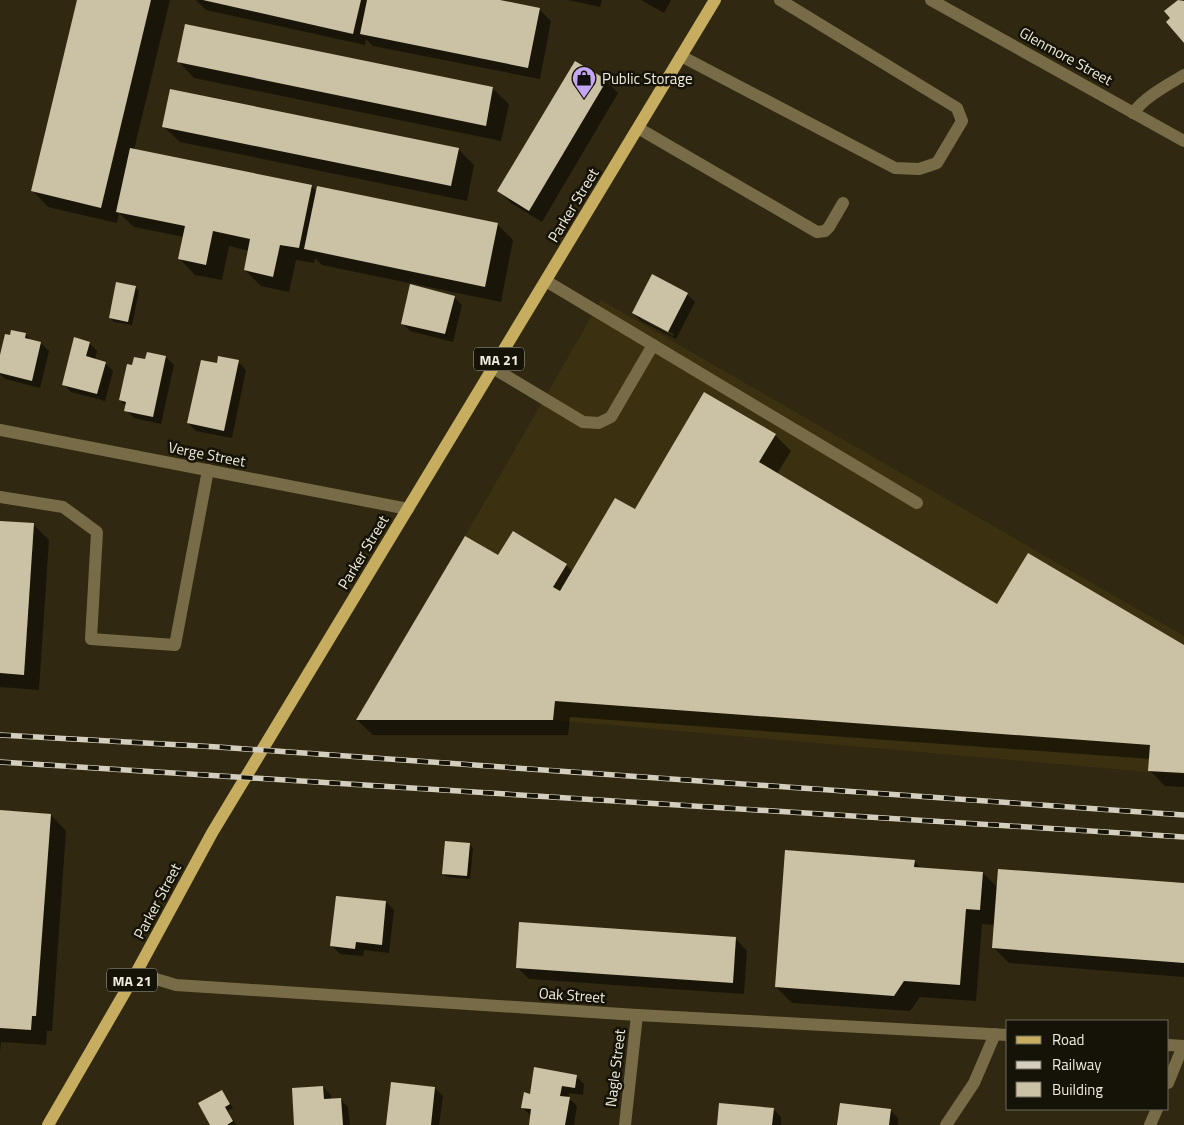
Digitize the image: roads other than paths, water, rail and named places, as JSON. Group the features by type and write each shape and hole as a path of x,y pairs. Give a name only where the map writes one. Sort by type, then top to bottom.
{"main road":[{"name":"Parker Street","path":"48,1125 136,973 212,833 715,0"}],"street":[{"path":"681,56 895,168 919,169 937,163 962,121 957,108 780,0"},
{"name":"Glenmore Street","path":"931,0 1184,141"},
{"path":"1133,113 1148,97 1184,75"},
{"path":"638,128 817,232 825,232 843,203"},
{"path":"546,281 918,503"},
{"path":"493,368 583,422 599,423 611,417 653,345"},
{"name":"Verge Street","path":"0,430 408,509"},
{"path":"0,497 63,507 97,532 91,638 175,646 208,470"},
{"name":"Oak Street","path":"136,973 176,985 637,1015 1002,1034"},
{"name":"Nagle Street","path":"625,1125 637,1015"},
{"path":"946,1125 974,1083 1002,1034"},
{"path":"1169,1045 1184,1046 1169,1081"},
{"path":"1150,1125 1157,1110"}],"railway":[{"path":"0,735 218,747 1184,815"},
{"path":"0,762 1184,837"}],"place":[{"name":"Public Storage","path":"584,99"}]}
